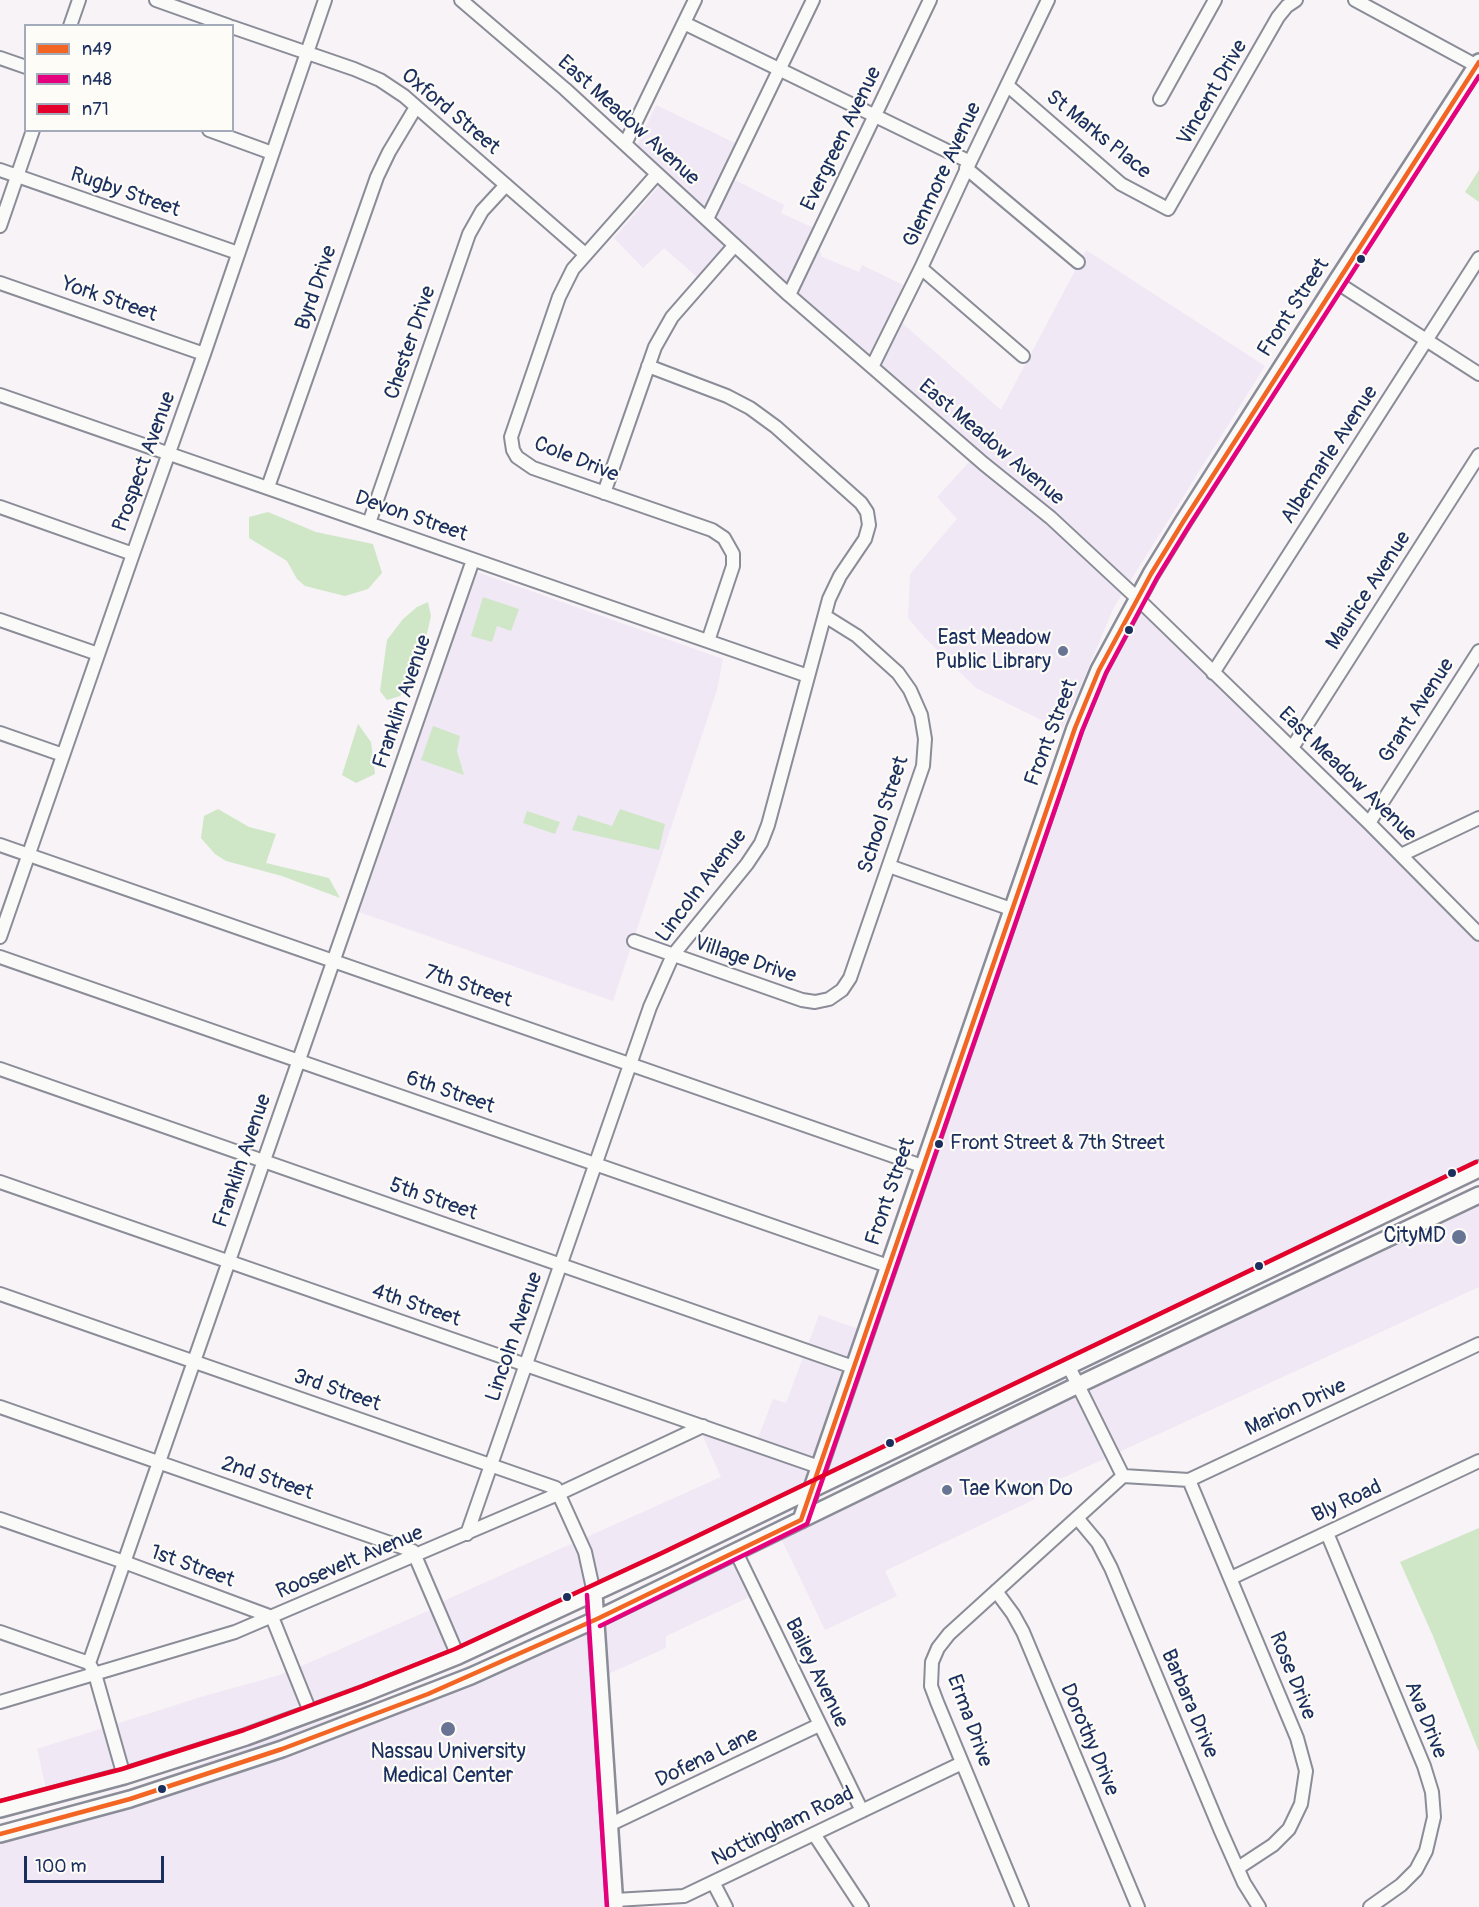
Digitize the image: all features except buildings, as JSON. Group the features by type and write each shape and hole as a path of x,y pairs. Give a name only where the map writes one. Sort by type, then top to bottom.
{"main road":[{"name":"Front Street","path":"801,1520 1011,909 1098,670 1137,598 1336,282 1478,64"},
{"path":"0,1809 124,1776 311,1714 458,1656 1479,1169"},
{"path":"0,1834 130,1799 282,1749 460,1681 597,1619 1078,1385 1479,1195"},
{"path":"594,1593 615,1904"}],"street":[{"path":"71,24 79,0"},
{"name":"Oxford Street","path":"156,0 225,24"},
{"name":"Prospect Avenue","path":"0,937 325,0"},
{"name":"East Meadow Avenue","path":"461,0 565,89 789,295 984,464 1051,518 1292,748 1479,934"},
{"path":"626,144 695,0"},
{"path":"706,219 813,0"},
{"name":"Evergreen Avenue","path":"789,295 930,0"},
{"name":"Glenmore Avenue","path":"872,367 1048,0"},
{"path":"1160,99 1215,0"},
{"name":"Vincent Drive","path":"1168,209 1278,17 1287,6 1296,0"},
{"path":"1355,0 1478,64"},
{"path":"684,23 875,116 968,165 1078,262"},
{"name":"Oxford Street","path":"234,27 380,80 404,96 585,254"},
{"path":"0,58 24,66"},
{"name":"St Marks Place","path":"1007,85 1121,184 1168,209"},
{"name":"Byrd Drive","path":"268,487 377,177 416,107"},
{"path":"0,226 32,132"},
{"path":"215,132 273,153"},
{"name":"Rugby Street","path":"0,170 238,253"},
{"name":"Cole Drive","path":"657,174 573,268 559,297 511,437 513,450 526,464 712,530 728,542 733,554 733,566 708,641"},
{"name":"Chester Drive","path":"369,523 469,234 482,211 506,185"},
{"path":"604,493 655,347 672,317 735,245"},
{"name":"Albemarle Avenue","path":"1213,673 1479,258"},
{"path":"921,268 1023,356"},
{"path":"1336,282 1479,374"},
{"name":"York Street","path":"0,283 204,354"},
{"name":"Lincoln Avenue","path":"467,1534 650,1007 673,955 747,864 761,843 768,825 829,599 840,576 865,539 868,525 867,512 861,503 776,427 750,408 727,396 648,366"},
{"name":"Devon Street","path":"0,395 808,676"},
{"name":"Maurice Avenue","path":"1292,748 1479,455"},
{"path":"0,507 133,554"},
{"name":"Franklin Avenue","path":"92,1669 124,1562 473,560"},
{"name":"School Street","path":"825,615 857,636 898,673 910,690 921,715 925,739 923,766 857,959 850,978 842,990"},
{"path":"0,620 98,654"},
{"name":"Grant Avenue","path":"1369,823 1479,651"},
{"path":"0,733 63,755"},
{"path":"1401,855 1479,818"},
{"name":"7th Street","path":"0,845 922,1166"},
{"path":"889,866 1011,909"},
{"name":"Village Drive","path":"634,941 802,1000 815,1002 829,999 842,990"},
{"name":"6th Street","path":"0,957 888,1266"},
{"name":"5th Street","path":"0,1070 853,1366"},
{"name":"4th Street","path":"0,1182 819,1467"},
{"name":"3rd Street","path":"0,1294 556,1488 558,1494"},
{"name":"Marion Drive","path":"1123,1476 1190,1480 1479,1344"},
{"path":"1068,1365 1123,1476"},
{"name":"2nd Street","path":"0,1407 413,1551 415,1557"},
{"name":"Roosevelt Avenue","path":"0,1702 92,1669 235,1632 558,1494 702,1426"},
{"name":"Bly Road","path":"1231,1578 1479,1461"},
{"name":"Erma Drive","path":"1022,1907 931,1686 932,1662 948,1634 1123,1476"},
{"name":"Rose Drive","path":"1190,1480 1297,1738 1306,1771 1301,1804 1289,1829 1273,1845 1238,1868"},
{"path":"558,1494 585,1552 594,1593"},
{"name":"1st Street","path":"0,1519 272,1617"},
{"name":"Barbara Drive","path":"1078,1519 1098,1544 1111,1568 1244,1884 1259,1907"},
{"name":"Ava Drive","path":"1327,1533 1424,1766 1432,1792 1434,1817 1426,1851 1416,1870 1401,1885 1370,1907"},
{"name":"Bailey Avenue","path":"736,1552 862,1811"},
{"path":"415,1557 458,1656"},
{"name":"Dorothy Drive","path":"996,1591 1023,1632 1137,1907"},
{"path":"272,1617 311,1714"},
{"path":"0,1632 92,1669 124,1776"},
{"name":"Dofena Lane","path":"611,1824 819,1725"},
{"name":"Nottingham Road","path":"615,1904 684,1896 962,1763"},
{"path":"814,1834 862,1907"},
{"path":"713,1882 726,1907"}],"shaded area":[{"path":"656,105 735,143 735,180 784,205 781,213 812,227 822,257 859,272 862,265 903,285 892,314 1001,410 1086,250 1265,366 1114,607 1062,730 976,688 908,618 910,574 957,519 937,497 970,461 737,256 707,286 664,248 643,268 614,238 659,186 632,157"},
{"path":"477,572 723,659 717,690 613,1001 359,912"},
{"path":"1137,598 1479,934 1479,1169 811,1489 1075,728"},
{"path":"1479,1197 1479,1287 1032,1492 1035,1499 885,1571 897,1596 825,1630 778,1532"},
{"path":"819,1315 858,1329 805,1483 461,1647 446,1649 311,1704 296,1706 282,1715 46,1788 37,1749 297,1668 721,1477 700,1430 754,1448 773,1399 786,1403"},
{"path":"734,1554 754,1595 666,1636 666,1648 608,1674 604,1619"},
{"name":"Nassau University Medical Center","path":"588,1627 612,1907 0,1907 0,1835"}],"green space":[{"path":"1479,170 1479,202 1465,192"},
{"path":"268,512 316,532 373,544 382,573 368,589 345,596 305,586 297,579 287,561 249,538 249,517"},
{"path":"483,597 519,609 511,631 497,626 492,642 471,636"},
{"path":"428,602 431,616 423,651 412,678 400,696 387,700 380,691 387,640 403,619 417,607"},
{"path":"358,724 371,742 375,774 356,783 342,775"},
{"path":"433,726 460,736 457,751 464,775 421,760"},
{"path":"218,809 249,827 276,834 266,863 329,878 340,898 282,876 226,861 215,854 201,838 204,816"},
{"path":"620,809 665,824 659,850 572,830 578,815 612,826"},
{"path":"527,811 560,822 555,834 523,823"},
{"path":"1479,1528 1479,1752 1433,1636 1400,1562"}],"transit line":[{"name":"n49","path":"0,1834 130,1799 282,1749 428,1694 597,1619 801,1520 1075,728 1099,670 1151,574 1183,522 1479,62"},
{"name":"n48","path":"600,1626 807,1524 1082,731 1106,673 1157,578 1189,526 1479,76"},
{"name":"n71","path":"0,1801 122,1769 244,1730 455,1649 662,1553 1476,1162"},
{"name":"n48","path":"587,1595 607,1907"}],"place":[{"name":"East Meadow Public Library","path":"1063,651"},
{"name":"Front Street & 7th Street","path":"939,1144"},
{"name":"CityMD","path":"1459,1237"},
{"name":"Tae Kwon Do","path":"947,1490"},
{"name":"Nassau University Medical Center","path":"448,1729"}]}
